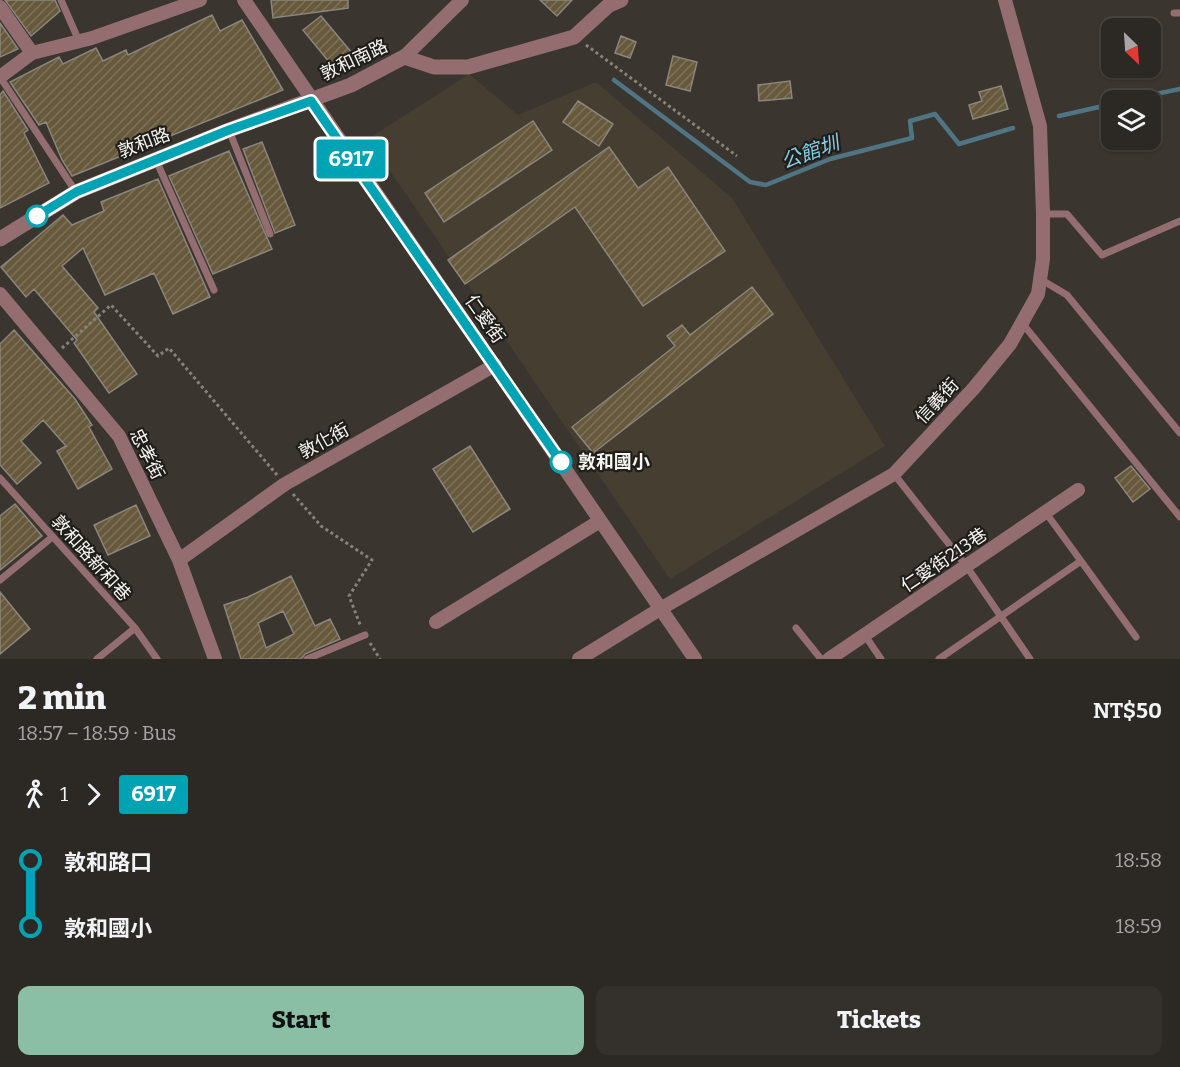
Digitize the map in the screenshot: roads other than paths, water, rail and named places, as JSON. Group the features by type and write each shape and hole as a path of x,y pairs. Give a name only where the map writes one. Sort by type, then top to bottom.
{"street":[{"path":"0,77 32,52 79,41 200,0"},
{"name":"仁愛街","path":"244,0 695,659"},
{"name":"敦和南路","path":"311,101 351,85 404,57 462,0"},
{"path":"404,57 434,68 468,67 574,37 609,5 621,0"},
{"name":"信義街","path":"579,659 660,609 894,474 974,388 1010,344 1038,294 1043,214 1040,126 1005,0"},
{"path":"0,7 32,52"},
{"name":"敦和路","path":"0,239 76,192 229,130 311,101"},
{"name":"忠孝街","path":"0,294 119,436 179,560 215,659"},
{"name":"敦化街","path":"179,560 285,483 495,365"},
{"name":"仁愛街213巷","path":"829,659 1078,490"},
{"path":"436,622 600,521"}],"lane":[{"path":"61,0 79,41"},
{"path":"0,77 76,192"},
{"path":"229,130 270,234"},
{"path":"156,159 214,290"},
{"path":"1043,214 1068,214 1102,255 1180,221"},
{"path":"1040,279 1067,295 1180,433"},
{"path":"1022,323 1180,517"},
{"path":"894,474 967,567 1030,659"},
{"name":"敦和路新和巷","path":"0,478 51,538 135,628 157,659"},
{"path":"1046,513 1136,637"},
{"path":"0,580 51,538"},
{"path":"939,659 1081,561"},
{"path":"97,659 135,628"},
{"path":"796,628 821,659"},
{"path":"864,634 881,659"},
{"path":"307,659 365,635"}],"waterway":[{"name":"公館圳","path":"614,80 750,182 766,185 830,159 912,138 910,121 935,114 959,144 1013,128"},
{"name":"公館圳","path":"1161,93 1180,89"},
{"name":"公館圳","path":"1059,116 1101,106"}],"place":[{"name":"敦和國小","path":"561,462"}]}
